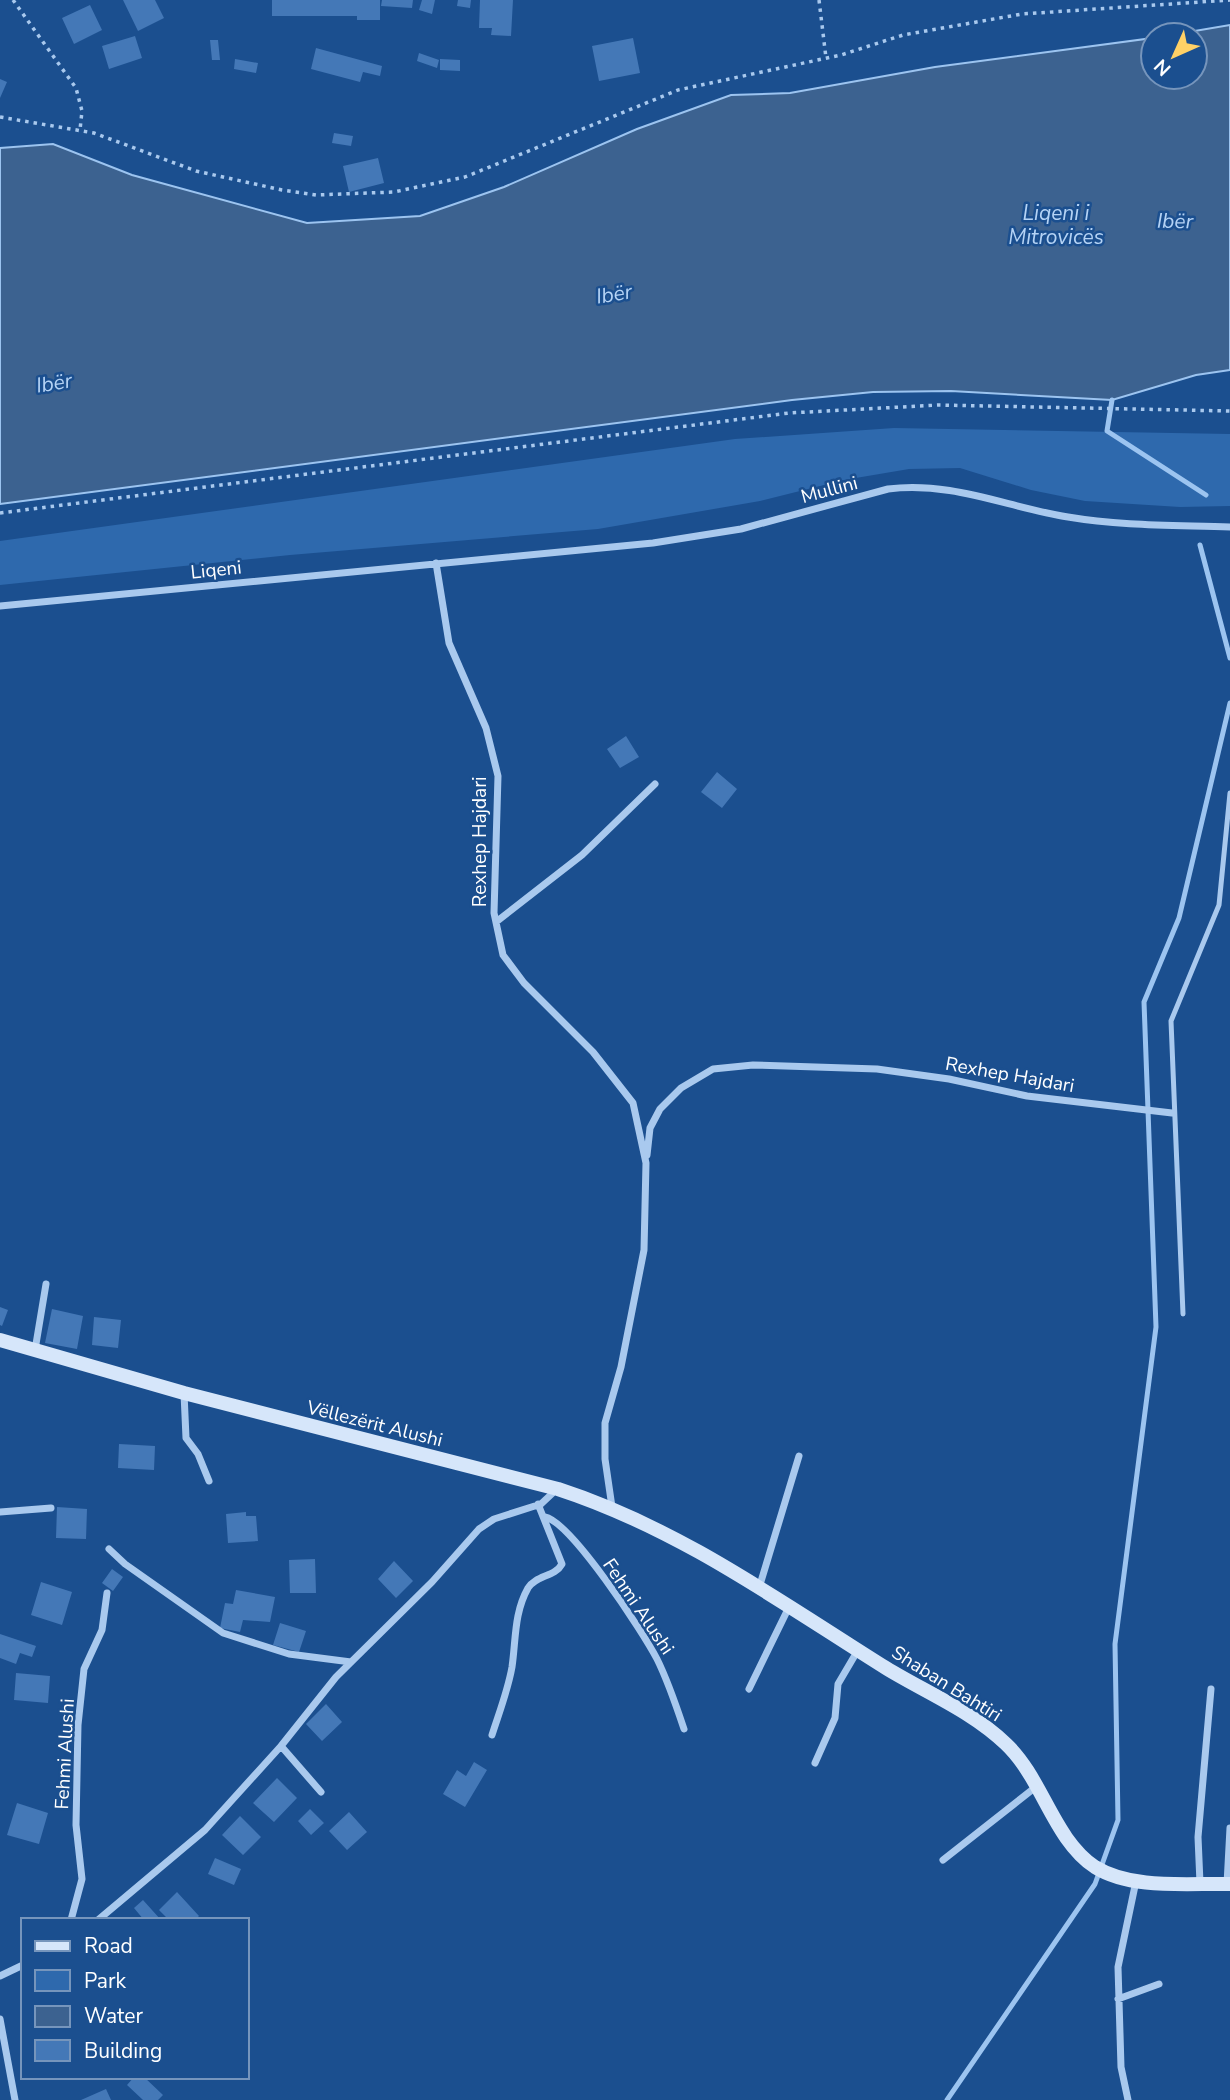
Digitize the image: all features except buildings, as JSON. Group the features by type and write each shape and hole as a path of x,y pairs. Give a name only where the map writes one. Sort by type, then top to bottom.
{"main road":[{"name":"Vëllezërit Alushi","path":"0,1340 184,1393 558,1489"},
{"name":"Shaban Bahtiri","path":"558,1489 612,1507 718,1561 980,1723 1007,1744 1037,1785 1079,1854 1103,1871 1136,1881 1228,1884"}],"street":[{"name":"Mullini","path":"436,563 653,543 706,535 910,486 948,488 1020,508 1101,522 1230,527"},
{"name":"Liqeni","path":"0,606 436,563"},
{"name":"Rexhep Hajdari","path":"436,563 449,643 486,728 498,776 494,879 496,922 503,955 524,984 593,1052 633,1103 646,1163"},
{"path":"496,922 608,833 655,784"},
{"name":"Rexhep Hajdari","path":"612,1507 605,1459 605,1423 621,1367 644,1250 646,1163 650,1128 660,1109 681,1088 713,1069 753,1065 877,1069 949,1079 1027,1096 1172,1113"},
{"path":"35,1351 46,1284"},
{"path":"184,1393 186,1438 198,1454 209,1482"},
{"path":"759,1588 799,1456"},
{"path":"100,1918 185,1850 281,1746 351,1662 432,1582 478,1529 494,1519 550,1499 558,1489"},
{"name":"Fehmi Alushi","path":"492,1735 512,1669 515,1627 523,1597 531,1583 558,1572 562,1564 538,1504"},
{"path":"0,1512 51,1508"},
{"name":"Fehmi Alushi","path":"545,1517 552,1518 570,1534 633,1620 657,1659 684,1729"},
{"path":"109,1549 125,1564 223,1633 289,1654 351,1662"},
{"name":"Fehmi Alushi","path":"72,1918 82,1879 76,1825 78,1726 84,1669 102,1630 107,1593"},
{"path":"749,1689 789,1606"},
{"path":"816,1763 835,1718 838,1684 858,1650"},
{"path":"1200,1882 1198,1837 1211,1689"},
{"path":"281,1746 321,1792"},
{"path":"943,1860 1037,1785"},
{"name":"Shaban Bahtiri","path":"1228,1884 1230,1828"},
{"path":"1128,2100 1121,2067 1118,1967 1136,1881"},
{"path":"0,1976 21,1966"},
{"path":"1118,1999 1159,1984"},
{"path":"0,2019 15,2100"}],"lane":[{"path":"1183,1314 1172,1113 1171,1021 1219,905 1230,793"}],"path":[{"path":"13,0 76,88 82,111 80,131"},
{"path":"819,0 826,58"},
{"path":"0,117 94,133 196,171 282,190 316,195 394,192 465,177 678,90 826,58 903,35 1022,14 1230,0"},
{"path":"0,513 789,413 939,405 1230,411"}],"green space":[{"path":"894,428 1230,434 1230,506 1180,507 1085,501 1031,490 960,468 909,469 844,480 760,501 598,529 290,555 0,585 0,541 735,439"}],"water":[{"name":"Liqeni i Mitrovicës","path":"1230,25 1230,370 1196,375 1112,400 951,391 873,392 792,400 0,504 0,148 53,144 132,175 307,223 420,216 504,187 637,129 731,95 790,93 935,67 1139,40 1139,91 1209,91 1209,29"}],"waterway":[{"path":"1112,400 1107,431 1206,495"},
{"path":"1200,545 1230,658"},
{"path":"947,2100 1095,1884 1118,1820 1115,1644 1156,1327 1144,1002 1179,918 1230,703"}],"water label":[{"name":"Ibër","path":"1175,221"},
{"name":"Ibër","path":"614,294"},
{"name":"Ibër","path":"54,383"}]}
